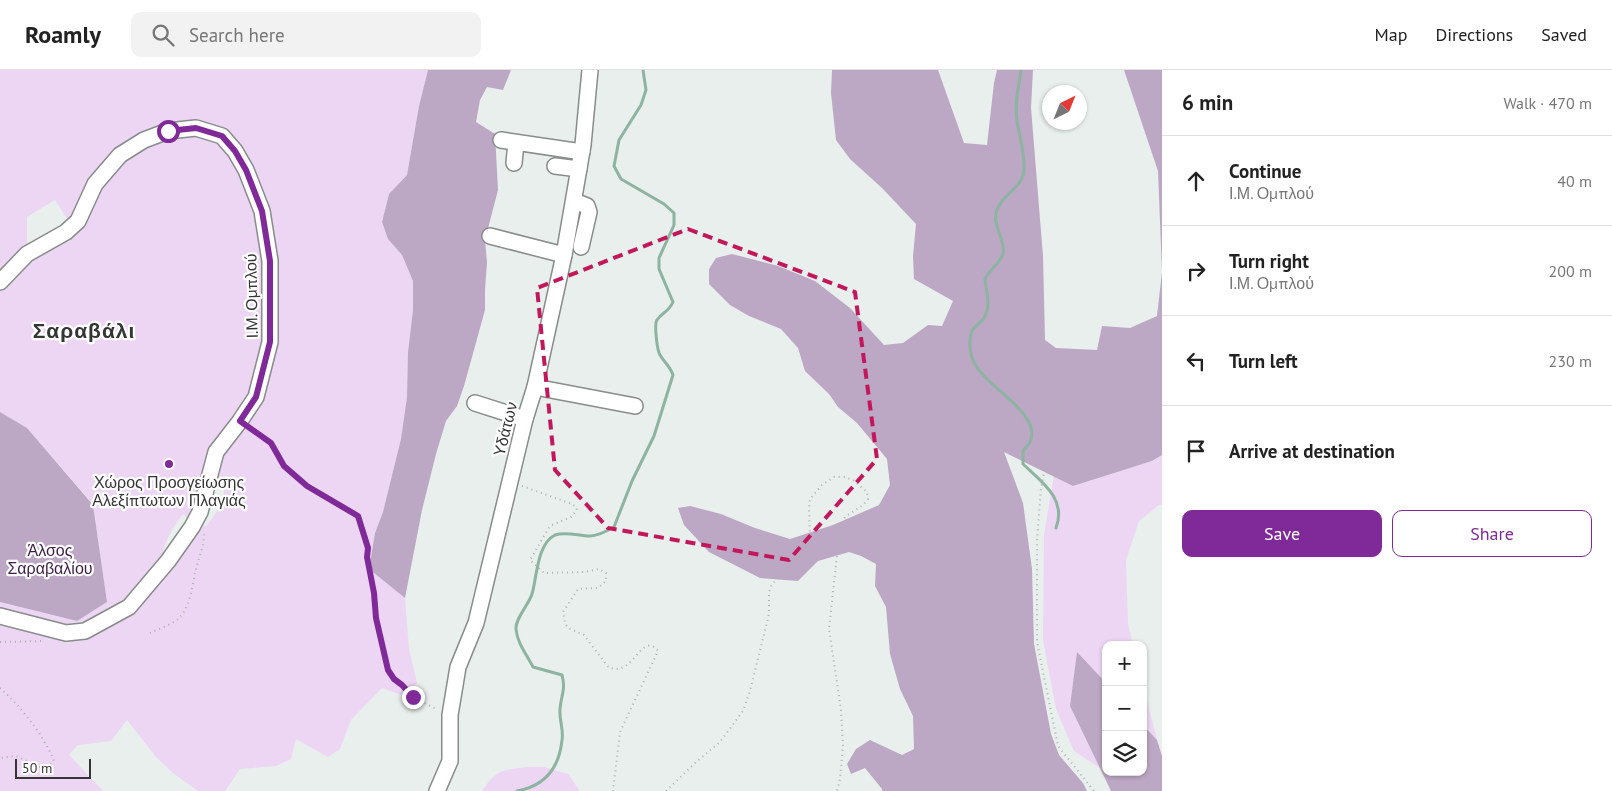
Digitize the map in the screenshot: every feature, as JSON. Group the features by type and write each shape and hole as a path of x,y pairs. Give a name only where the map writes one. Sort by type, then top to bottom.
{"street":[{"name":"Υδάτων","path":"437,791 450,761 450,715 458,667 476,623 525,419 535,387 564,255 582,148 590,70"},
{"name":"Ι.Μ. Ομπλού","path":"0,282 27,254 66,232 78,221 95,184 120,155 144,140 168,131 196,128 222,136 235,151 246,170 262,211 270,261 270,342 256,397 216,452 198,515 168,562 129,607 85,631 66,633 0,616"},
{"path":"551,140 582,148"},
{"path":"518,150 582,148"},
{"path":"555,166 579,169"},
{"path":"574,201 587,206 589,212 581,247"},
{"path":"490,236 564,255"},
{"path":"535,387 635,406"},
{"path":"475,403 525,419"}],"path":[{"path":"1066,366 1041,488 1037,541 1037,642 1058,746 1094,791"},
{"path":"240,421 271,443 284,466 307,486 358,516 368,548 367,557 374,593 376,618 388,670 394,679 413,697 450,715"},
{"path":"666,791 720,742 743,711 769,614 769,592 772,584 802,555 808,546 810,538 808,508 810,499 822,485 834,477 844,477 853,480 866,492 868,499 863,505 845,517 839,537 830,629 841,710 843,746 840,779 836,791"},
{"path":"511,482 576,507 577,510 571,517 550,526 530,560 544,573 584,572 598,569 606,573 606,581 598,588 578,590 563,612 564,623 568,628 584,635 609,668 618,670 630,663 643,648 650,645 654,646 658,651 620,732 613,791"},
{"path":"150,633 177,620 190,599 204,534 202,522 198,515"},
{"path":"0,688 13,700 47,744 54,761 46,770 16,756 0,758"}],"highlighted area":[{"path":"688,229 855,292 877,459 789,560 608,528 555,470 537,288"}],"shaded area":[{"path":"0,70 428,70 419,106 407,175 389,194 382,222 388,239 402,255 413,281 413,310 408,352 407,397 401,439 383,512 375,533 369,569 405,598 409,649 417,683 407,697 382,688 351,720 340,749 328,757 296,739 291,759 276,766 240,769 225,791 198,791 173,773 156,757 127,720 111,741 78,745 69,755 103,791 0,791 0,602 77,621 107,602 93,504 27,428 0,412 0,291 27,260 58,244 75,231 100,186 114,167 143,148 169,138 183,135 197,136 221,145 233,158 258,217 266,275 266,315 262,352 256,380 243,408 217,441 211,452 200,497 193,513 187,518 183,514 178,520 170,533 161,556 137,589 117,606 84,627 93,632 131,610 146,596 173,562 194,530 199,525 206,526 215,515 223,497 225,484 225,477 214,478 218,465 228,441 245,423 264,388 272,359 276,321 274,242 267,206 237,145 230,137 218,129 205,125 177,124 149,132 124,145 98,170 77,209 68,220 55,200 27,217 27,244 10,259 0,272"},
{"path":"1162,455 1162,505 1159,505 1139,521 1126,560 1128,624 1132,641 1102,641 1102,679 1077,653 1070,706 1100,768 1074,751 1056,709 1043,640 1044,535 1054,476 1073,486 1152,461"},
{"path":"1147,701 1157,740 1147,729"},
{"path":"544,767 568,774 580,791 482,791 496,774 511,769"}],"green space":[{"path":"428,70 511,70 503,90 487,87 480,100 476,122 495,134 498,190 485,240 487,262 485,310 464,386 457,406 446,421 436,454 422,510 405,598 369,569 375,533 383,512 401,439 407,397 408,352 413,310 413,281 402,255 388,239 382,222 389,194 407,175 419,106"},
{"path":"832,70 938,70 964,143 987,145 997,70 1033,70 1031,108 1043,256 1045,340 1056,348 1097,350 1102,326 1130,328 1157,316 1162,272 1162,455 1152,461 1073,486 1004,452 1023,503 1032,569 1034,644 1051,734 1059,755 1083,783 1087,791 882,791 865,768 851,774 847,764 856,749 870,740 902,755 914,749 913,716 900,689 890,654 886,607 875,586 876,564 849,552 818,561 798,581 760,578 709,552 684,525 678,508 690,506 721,514 755,528 790,539 833,525 879,505 890,485 887,459 857,423 838,407 829,394 805,371 798,348 781,329 749,316 730,305 709,284 709,269 716,258 732,254 778,266 815,281 850,308 884,345 903,343 928,325 942,326 953,301 914,279 913,256 916,224 882,188 850,159 836,140 831,93"},
{"path":"1124,70 1162,70 1162,272 1158,171"},
{"name":"Άλσος Σαραβαλίου","path":"0,412 27,428 93,505 107,602 77,621 0,602"},
{"path":"1077,652 1102,679 1102,772 1070,706"},
{"path":"1147,729 1157,740 1162,756 1162,791 1111,791 1104,776 1147,776"}],"waterway":[{"path":"517,791 535,785 543,780 554,768 558,760 562,736 560,713 563,688 562,675 533,667 520,644 516,629 516,625 532,594 541,553 549,539 555,535 593,536 614,527 632,481 654,436 673,375 659,352 656,322 673,302 659,269 659,258 674,225 674,213 664,204 621,179 614,166 619,140 641,105 646,90 643,70"},
{"path":"1021,70 1016,108 1024,157 1023,176 1016,187 1002,201 996,213 996,224 1003,244 1003,254 985,279 988,302 987,311 984,318 972,331 970,348 973,361 981,373 1021,411 1028,421 1032,432 1029,443 1023,451 1023,464 1051,492 1058,508 1059,518 1056,528"}],"place":[{"name":"Χώρος Προσγείωσης Αλεξίπτωτων Πλαγιάς","path":"169,464"}],"district":[{"name":"Σαραβάλι","path":"84,330"}],"route":[{"path":"168,131 196,128 222,136 235,151 246,170 262,211 270,261 270,342 256,397 240,421 271,443 284,466 307,486 338,502 358,516 368,548 367,557 374,593 376,618 388,670 394,679 413,697"}]}
